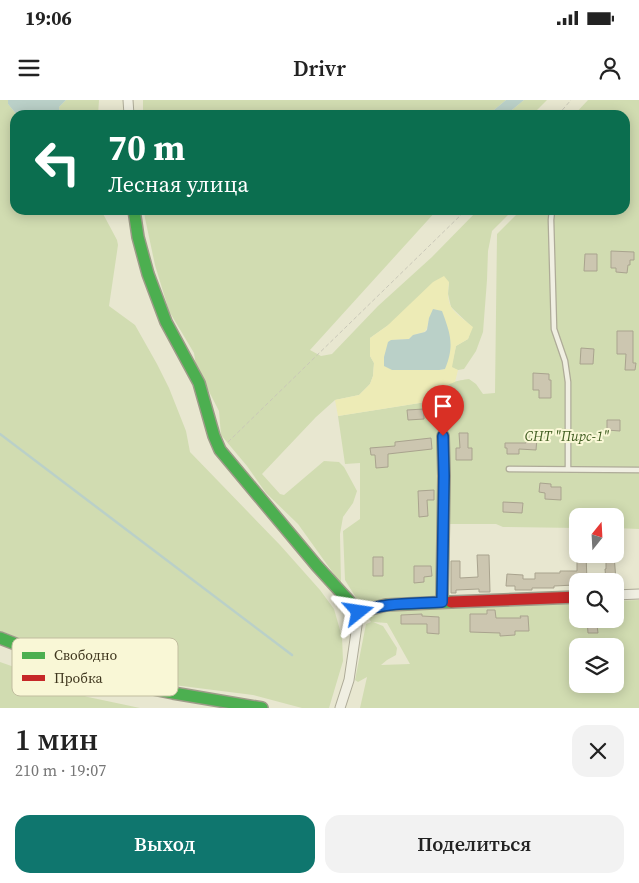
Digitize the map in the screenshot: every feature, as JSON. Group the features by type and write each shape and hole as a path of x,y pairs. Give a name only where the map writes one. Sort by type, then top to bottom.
{"street":[{"path":"135,215 138,237 148,274 166,322 199,383 214,436 220,450 317,566 359,612"},
{"path":"442,602 443,436"},
{"path":"624,595 639,594"},
{"path":"359,612 386,605 569,597"},
{"path":"340,708 351,671 359,612"},
{"path":"0,638 12,643"},
{"path":"178,694 262,708"}],"lane":[{"path":"552,215 554,329 565,361 568,382 568,469"},
{"path":"509,469 639,470"}],"path":[{"path":"562,110 571,100"},
{"path":"220,450 461,215"}],"green space":[{"path":"0,100 8,100 8,104 13,110 10,110 10,215 104,215 118,245 109,306 135,325 157,364 186,431 190,452 280,545 320,590 334,609 342,637 343,661 329,708 302,708 253,695 178,686 178,638 19,638 0,631"},
{"path":"66,100 99,100 98,110 59,110 59,107"},
{"path":"143,100 506,100 494,110 143,110"},
{"path":"524,100 547,100 537,110 512,110"},
{"name":"СНТ \"Пирс-1\"","path":"588,100 639,100 639,529 624,528 624,508 569,508 569,528 503,527 496,524 449,524 446,608 569,602 569,628 624,628 624,601 639,600 639,708 360,708 367,677 358,682 355,680 366,624 371,622 345,580 343,531 360,519 360,463 345,464 338,416 445,399 444,389 446,386 450,383 469,379 476,384 483,394 495,393 497,234 516,215 630,215 630,110 579,110","holes":["373,622 387,623 410,664 381,665 396,655 397,648 383,626"]},
{"path":"145,215 432,215 310,350 321,356 332,354 378,306 432,257 473,215 508,215 492,231 488,251 483,332 476,351 464,369 451,368 456,346 468,339 472,327 451,307 448,294 449,282 370,338 370,356 374,363 370,384 359,395 335,400 316,417 262,474 280,494 284,495 324,461 339,462 344,467 357,491 353,503 343,517 340,534 341,584 298,524 266,493 247,466 221,435 219,411 196,366 194,353 169,311 155,265"},
{"path":"0,662 12,666 12,696 85,696 140,708 0,708"}],"sand":[{"path":"444,276 449,282 448,298 452,309 473,327 468,339 456,346 452,367 458,370 455,382 444,390 445,399 338,416 335,400 359,395 370,384 374,363 370,356 370,338 387,326 433,282","holes":["429,318 445,369 392,370 391,340 409,339 425,332"]}],"water":[{"path":"8,100 66,100 59,107 59,110 13,110 8,104"},
{"path":"506,100 524,100 512,110 494,110"},
{"path":"433,309 442,311 449,333 451,346 445,369 392,370 384,366 388,342 391,340 409,339 413,335 425,332"}],"building":[{"path":"611,251 634,252 634,260 630,260 627,273 616,272 616,268 611,268"},
{"path":"585,254 597,254 597,271 584,271"},
{"path":"617,331 633,331 633,363 636,363 635,370 625,370 626,354 617,354"},
{"path":"581,348 594,349 593,364 580,364"},
{"path":"533,373 549,374 551,398 539,398 539,390 533,390"},
{"path":"424,409 424,419 408,420 407,410"},
{"path":"607,420 620,420 620,431 607,430"},
{"path":"459,433 468,433 468,448 472,448 472,460 456,460 456,448 460,448"},
{"path":"527,437 537,438 536,450 519,449 519,454 507,454 505,443 526,443"},
{"path":"431,438 432,449 388,454 388,467 376,468 375,455 371,455 370,448 395,446 395,442"},
{"path":"540,483 551,484 551,487 561,487 561,500 545,499 545,493 539,492"},
{"path":"434,490 434,500 427,500 428,516 419,517 418,491"},
{"path":"503,502 523,503 522,513 503,512"},
{"path":"477,555 489,555 490,592 479,592 479,589 456,590 456,593 451,593 451,561 460,561 460,578 478,577"},
{"path":"373,557 383,557 383,576 373,576"},
{"path":"577,563 586,563 587,573 569,573 569,585 554,586 554,588 532,588 532,590 515,590 515,586 506,586 507,574 523,575 523,579 535,579 535,573 577,571"},
{"path":"606,563 615,563 615,573 605,573"},
{"path":"414,566 431,566 432,576 424,577 424,582 414,583"},
{"path":"487,610 495,610 496,618 521,618 520,616 528,616 529,631 515,631 515,635 500,636 500,633 470,632 470,614 487,614"},
{"path":"422,614 422,616 439,617 439,634 427,633 427,624 401,624 401,615"},
{"path":"588,628 597,628 598,633 588,633"}],"waterway":[{"path":"0,434 292,655"}],"traffic: fast":[{"path":"135,215 138,237 148,274 166,322 199,383 214,436 220,450 317,566 359,612 386,605 451,602"},
{"path":"442,602 443,436"},
{"path":"0,638 12,643"},
{"path":"178,694 262,708"}],"traffic: jam":[{"path":"451,602 569,597"}],"route":[{"path":"359,612 386,605 442,602 443,436"}]}
